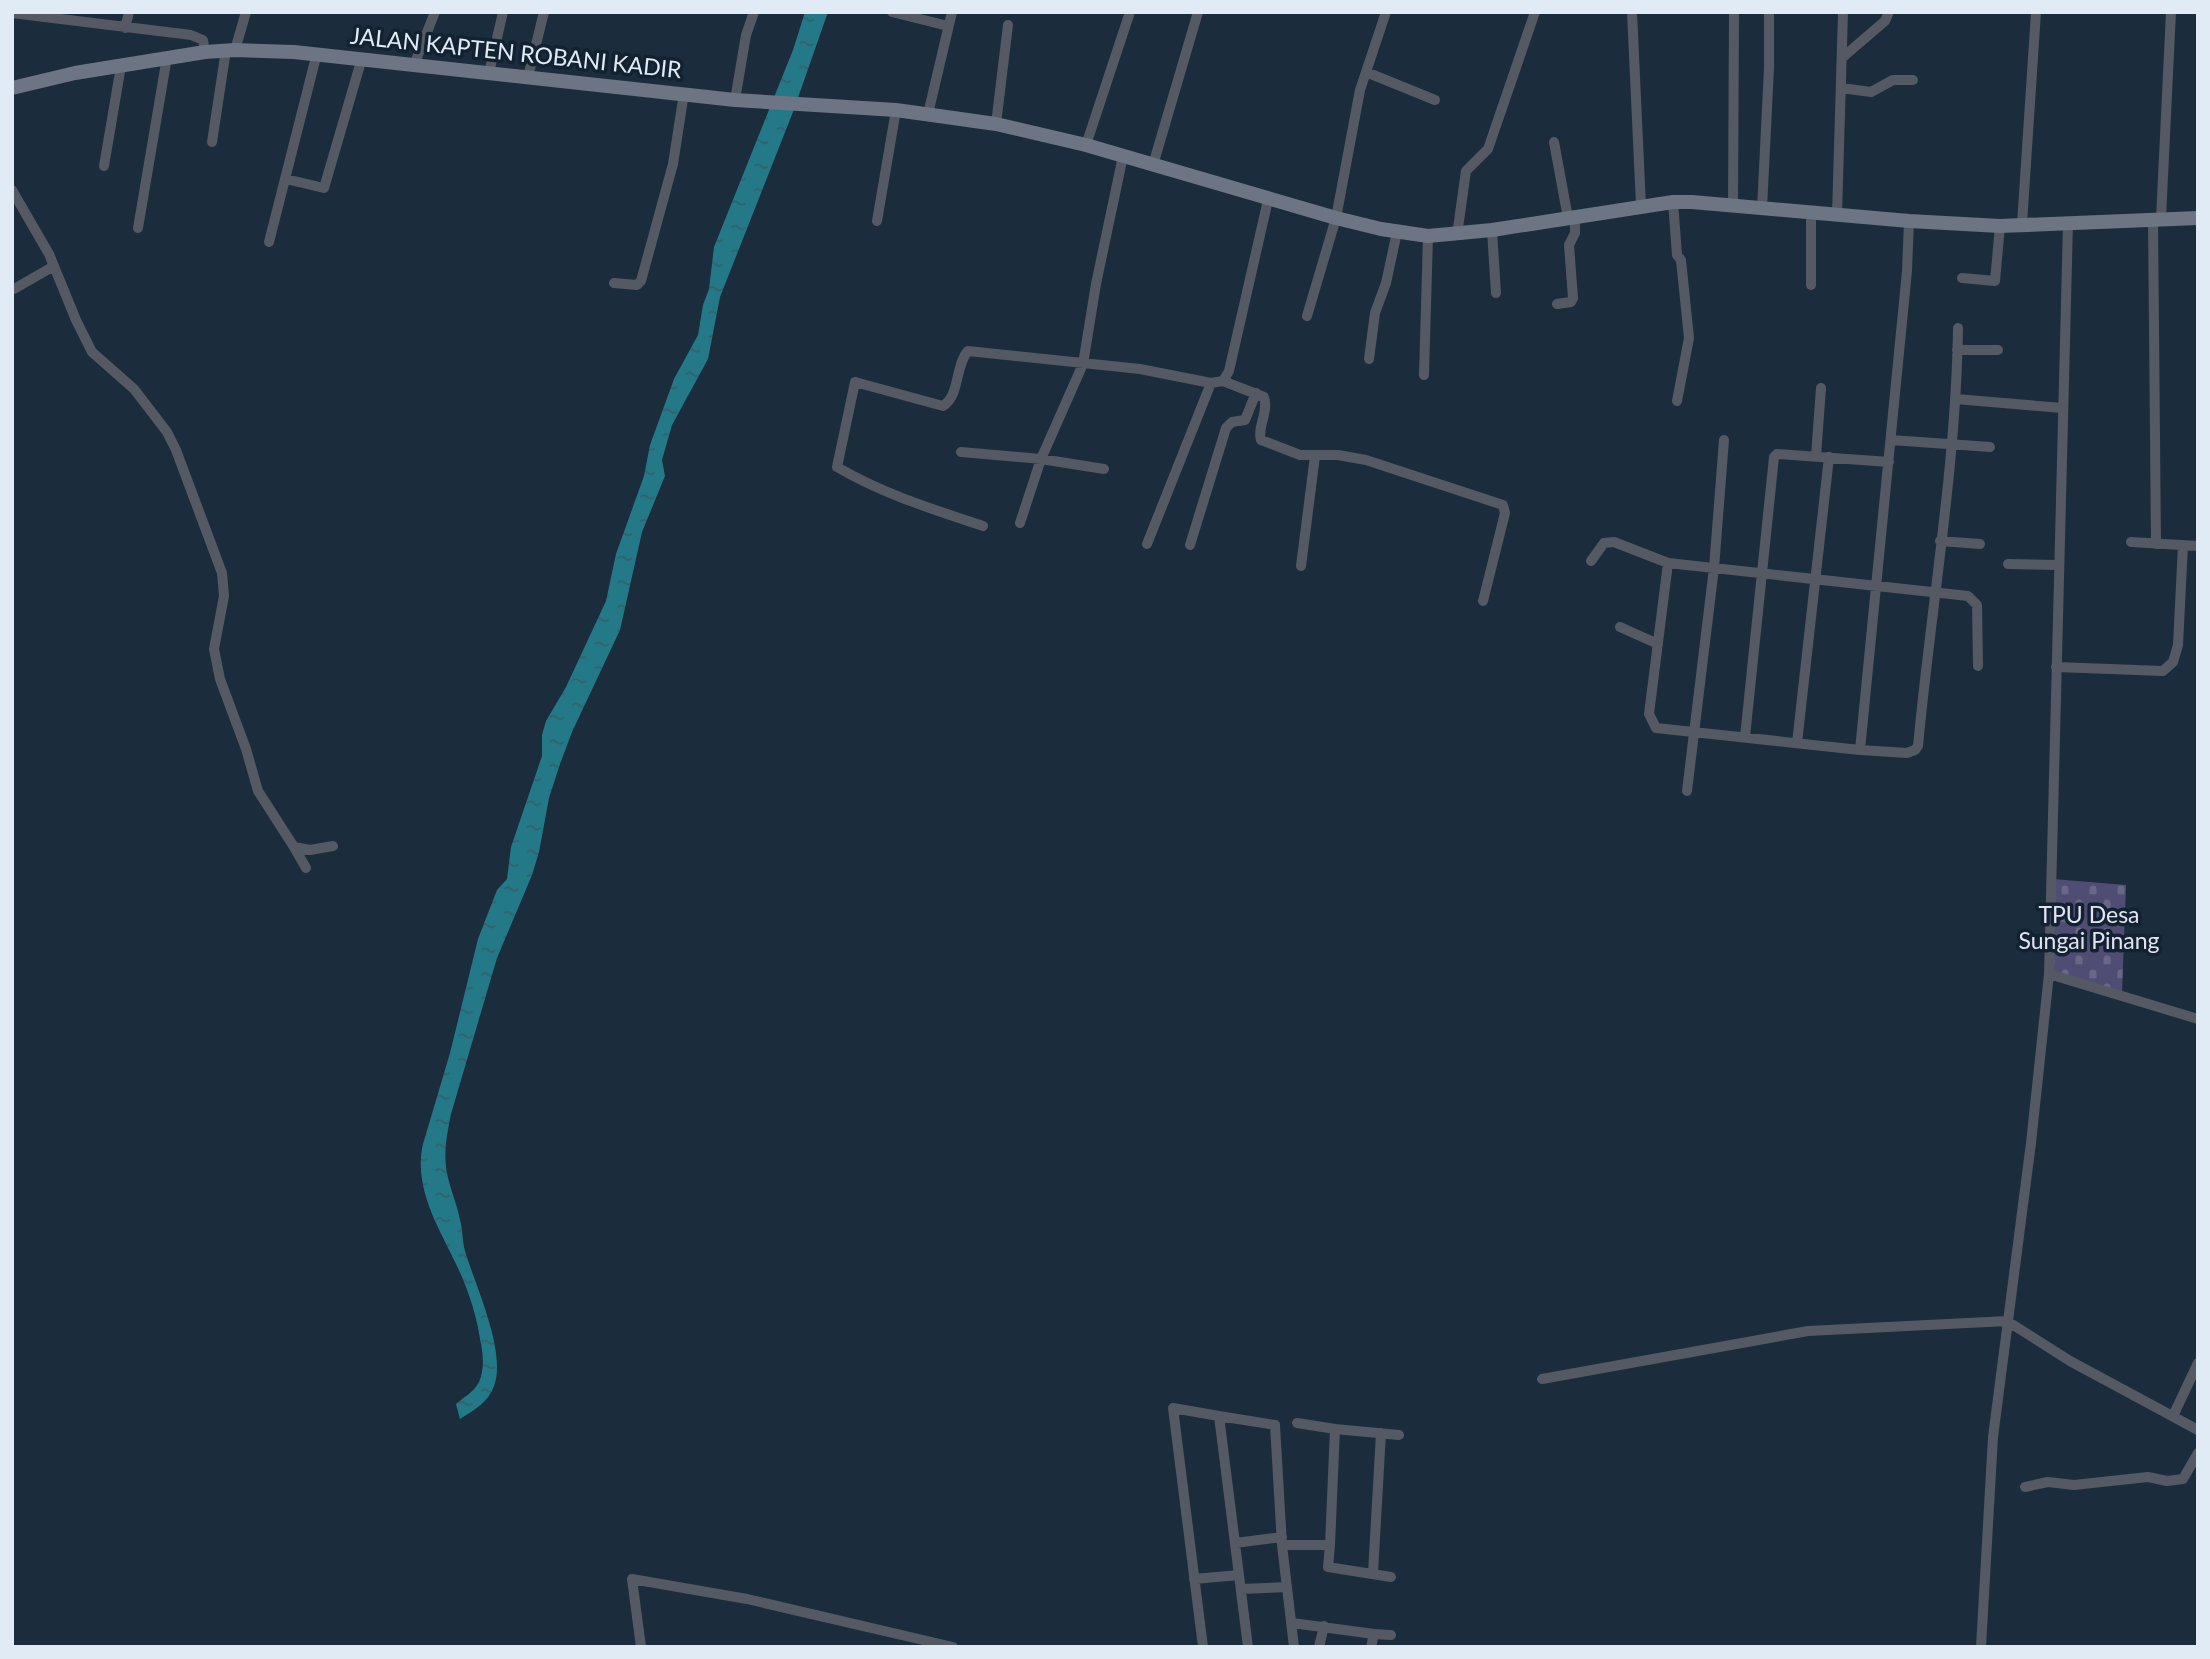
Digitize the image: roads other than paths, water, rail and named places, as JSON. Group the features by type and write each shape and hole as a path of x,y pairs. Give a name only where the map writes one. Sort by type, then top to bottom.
{"main road":[{"name":"JALAN KAPTEN ROBANI KADIR","path":"12,88 59,76 167,57 230,50 317,53 735,100 896,110 996,124 1086,145 1268,200 1397,232 1428,236 1457,235 1673,202 2000,226 2198,218"}],"street":[{"path":"125,28 129,12"},
{"path":"212,142 230,50 247,12"},
{"path":"414,65 435,12"},
{"path":"489,73 503,12"},
{"path":"528,77 544,12"},
{"path":"735,100 746,36 754,12"},
{"path":"892,12 948,26"},
{"path":"928,114 952,12"},
{"path":"1086,145 1129,12"},
{"path":"1153,165 1198,12"},
{"path":"1307,316 1336,218 1357,103 1385,12"},
{"path":"1457,235 1466,171 1488,149 1535,12"},
{"path":"1632,12 1641,206"},
{"path":"1733,206 1734,12"},
{"path":"1762,209 1769,12"},
{"path":"1837,215 1843,12"},
{"path":"1843,57 1885,21 1889,12"},
{"path":"2022,224 2036,12"},
{"path":"2156,544 2157,219 2171,12"},
{"path":"12,13 199,37 203,40 205,52"},
{"path":"996,124 1008,25"},
{"path":"268,242 317,53"},
{"path":"138,228 167,57"},
{"path":"286,179 324,188 362,58"},
{"path":"104,166 121,66"},
{"path":"1366,72 1435,100"},
{"path":"1841,89 1871,92 1893,80 1913,80"},
{"path":"614,283 638,285 641,281 673,164 684,93"},
{"path":"877,221 896,110"},
{"path":"1554,142 1575,233 1569,245 1573,298 1571,302 1557,304"},
{"path":"1020,523 1041,458 1083,364 1096,284 1123,156"},
{"path":"12,190 34,225 92,352 134,388 167,432 176,450 222,573 224,596 214,649 220,679 246,749 258,791 306,868"},
{"path":"1223,381 1229,372 1268,200"},
{"path":"1673,202 1677,255 1681,260 1689,338 1677,401"},
{"path":"1811,213 1811,285"},
{"path":"1860,750 1889,462 1909,221"},
{"path":"1981,1647 1993,1437 2031,1143 2049,974 2068,223"},
{"path":"1962,278 1995,281 2000,226"},
{"path":"1492,230 1496,293"},
{"path":"1369,359 1375,313 1385,286 1397,232"},
{"path":"1424,375 1428,236"},
{"path":"14,289 54,266"},
{"path":"1668,563 1649,714 1656,728 1860,750 1912,752 1918,746 1936,592 1955,399 1958,328"},
{"path":"1957,350 1998,350"},
{"path":"984,526 897,497 837,467 855,382 943,406 950,402 963,358 968,351 1152,371 1211,383 1223,381 1256,393 1266,400 1260,439 1297,454 1339,455 1366,460 1503,505 1505,513 1483,601"},
{"path":"1147,544 1211,383"},
{"path":"1816,456 1821,388"},
{"path":"1190,545 1226,428 1232,422 1245,420 1256,393"},
{"path":"1955,399 2062,408"},
{"path":"1687,791 1714,568 1724,440"},
{"path":"1891,440 1990,447"},
{"path":"961,453 1041,458 1104,469"},
{"path":"1745,737 1774,457 1777,454 1889,462"},
{"path":"1301,566 1315,456"},
{"path":"1797,743 1829,457"},
{"path":"1940,541 1980,544"},
{"path":"1591,561 1604,543 1614,542 1668,563 1968,596 1976,602 1978,666"},
{"path":"2131,542 2198,546"},
{"path":"2056,667 2167,669 2174,662 2178,645 2183,545"},
{"path":"2008,564 2059,565"},
{"path":"1620,627 1658,644"},
{"path":"294,847 310,850 333,846"},
{"path":"2049,974 2198,1019"},
{"path":"1542,1379 1808,1331 2007,1321 2070,1361 2198,1430"},
{"path":"2173,1416 2198,1363"},
{"path":"1203,1647 1173,1408 1275,1425 1282,1541 1294,1647"},
{"path":"1219,1416 1248,1647"},
{"path":"1297,1423 1399,1435"},
{"path":"1335,1429 1328,1567 1391,1577"},
{"path":"1373,1573 1381,1433"},
{"path":"2025,1487 2048,1482 2074,1485 2148,1477 2167,1481 2183,1479 2198,1453"},
{"path":"1235,1544 1282,1541 1330,1545"},
{"path":"1194,1579 1238,1575"},
{"path":"640,1647 632,1579 747,1599 953,1647"},
{"path":"1241,1589 1287,1587"},
{"path":"1292,1623 1391,1635"},
{"path":"1319,1647 1324,1626"},
{"path":"1371,1647 1374,1634"}],"water":[{"path":"805,12 828,12 793,112 720,297 708,359 672,425 662,460 665,476 642,532 620,630 572,732 560,764 549,798 532,875 497,958 451,1114 445,1151 447,1173 461,1224 465,1251 493,1337 497,1372 488,1397 480,1406 460,1419 456,1404 472,1392 479,1382 483,1366 482,1349 468,1292 426,1196 421,1162 423,1144 450,1053 478,939 497,890 507,879 511,847 542,756 542,735 546,721 566,687 606,601 616,554 644,476 650,445 674,379 698,335 703,305 709,289 714,247 793,50"}],"park label":[{"name":"TPU Desa Sungai Pinang","path":"2089,927"}]}
